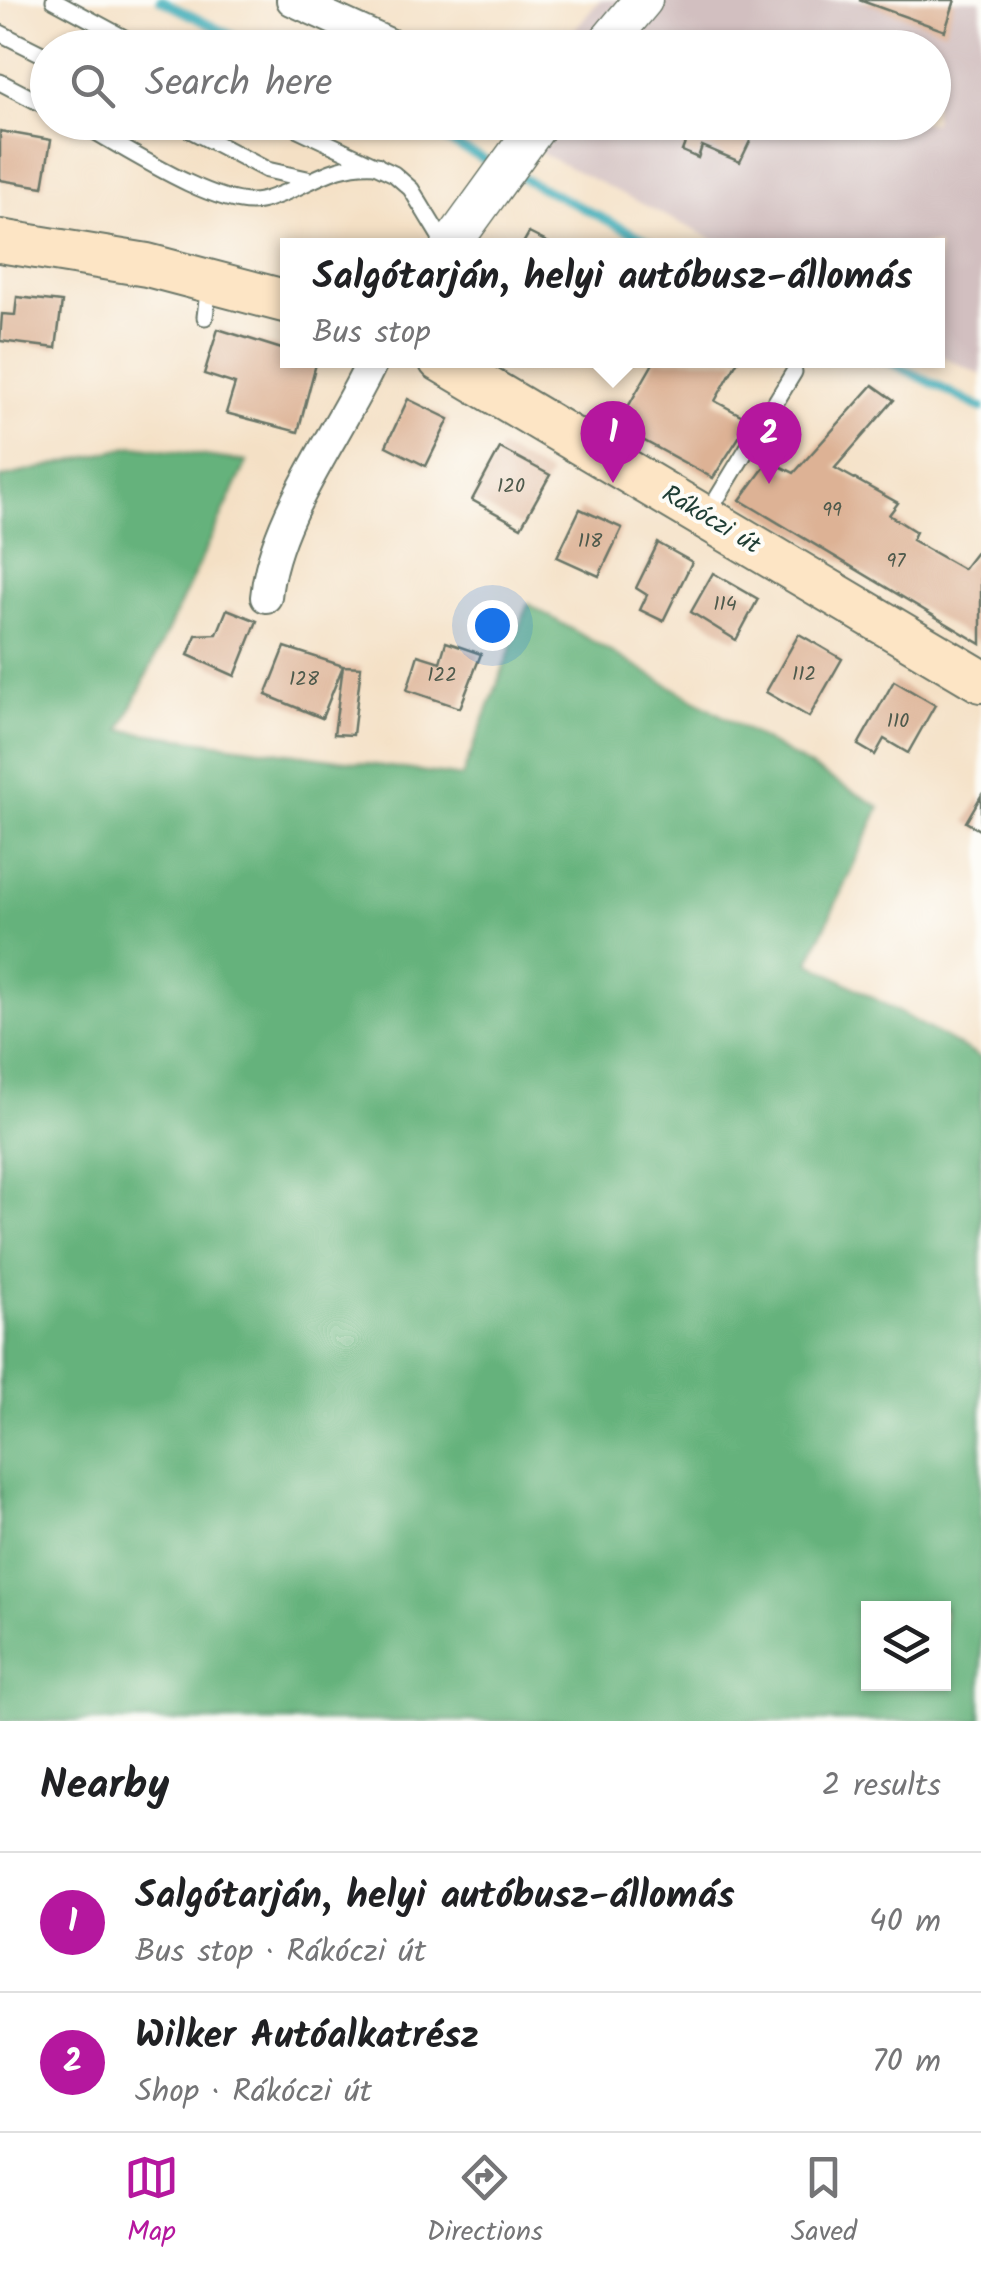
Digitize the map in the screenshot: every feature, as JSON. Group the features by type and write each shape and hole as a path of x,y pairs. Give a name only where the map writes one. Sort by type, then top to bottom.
{"main road":[{"path":"0,241 208,298 280,302"},
{"name":"Rákóczi út","path":"454,368 981,681"}],"street":[{"path":"292,0 358,30"},
{"path":"618,30 643,0"},
{"path":"454,238 528,140"},
{"path":"266,598 268,575 286,526 368,368"}],"lane":[{"path":"54,0 110,30"},
{"path":"0,33 30,49"},
{"path":"0,82 30,98"},
{"path":"112,140 205,190 244,203 259,202 345,165 377,166"},
{"path":"210,140 267,170 310,179"},
{"path":"321,140 377,166 411,189 443,238"},
{"path":"705,517 794,372"}],"shaded area":[{"path":"600,0 981,0 981,375 945,357 945,238 710,238 515,140 951,140 951,30 574,30"}],"green space":[{"path":"134,446 247,462 121,730 462,777 528,604 880,807 809,962 981,1058 981,1721 0,1721 0,478"}],"building":[{"path":"859,0 955,0 942,30"},
{"path":"0,131 30,136 30,140 51,140 43,187 0,180"},
{"path":"686,140 751,140 740,162 702,146 698,158 682,151"},
{"path":"17,297 62,302 56,348 0,341 2,314 15,315"},
{"path":"218,329 280,348 280,368 315,368 298,432 226,413 235,384 204,374"},
{"path":"650,368 734,368 715,401 750,420 713,478 617,426"},
{"path":"873,385 894,400 835,468 898,503 889,515 916,532 912,540 963,569 977,551 981,555 981,644 740,500 769,461 794,473"},
{"path":"408,399 449,419 426,466 386,446"},
{"path":"500,448 550,475 521,527 472,500"},
{"path":"580,509 622,528 599,576 557,557"},
{"path":"658,543 692,562 663,621 640,610 647,595 636,588"},
{"path":"713,573 758,599 736,640 691,612"},
{"path":"227,609 257,621 235,676 188,655 196,635 217,634"},
{"path":"799,634 842,659 809,717 766,692"},
{"path":"446,642 481,654 460,708 407,690 418,655 440,662"},
{"path":"285,647 343,666 322,718 266,695"},
{"path":"343,666 361,667 353,735 334,734"},
{"path":"894,681 935,705 908,753 884,739 875,755 858,745"},
{"path":"981,796 981,831 966,822"}],"waterway":[{"path":"160,0 221,30"},
{"path":"446,140 497,166"},
{"path":"516,175 643,238"},
{"path":"902,368 981,408"}],"place":[{"name":"Salgótarján, helyi autóbusz-állomás","path":"613,483"},
{"name":"Wilker Autóalkatrész","path":"769,484"}]}
